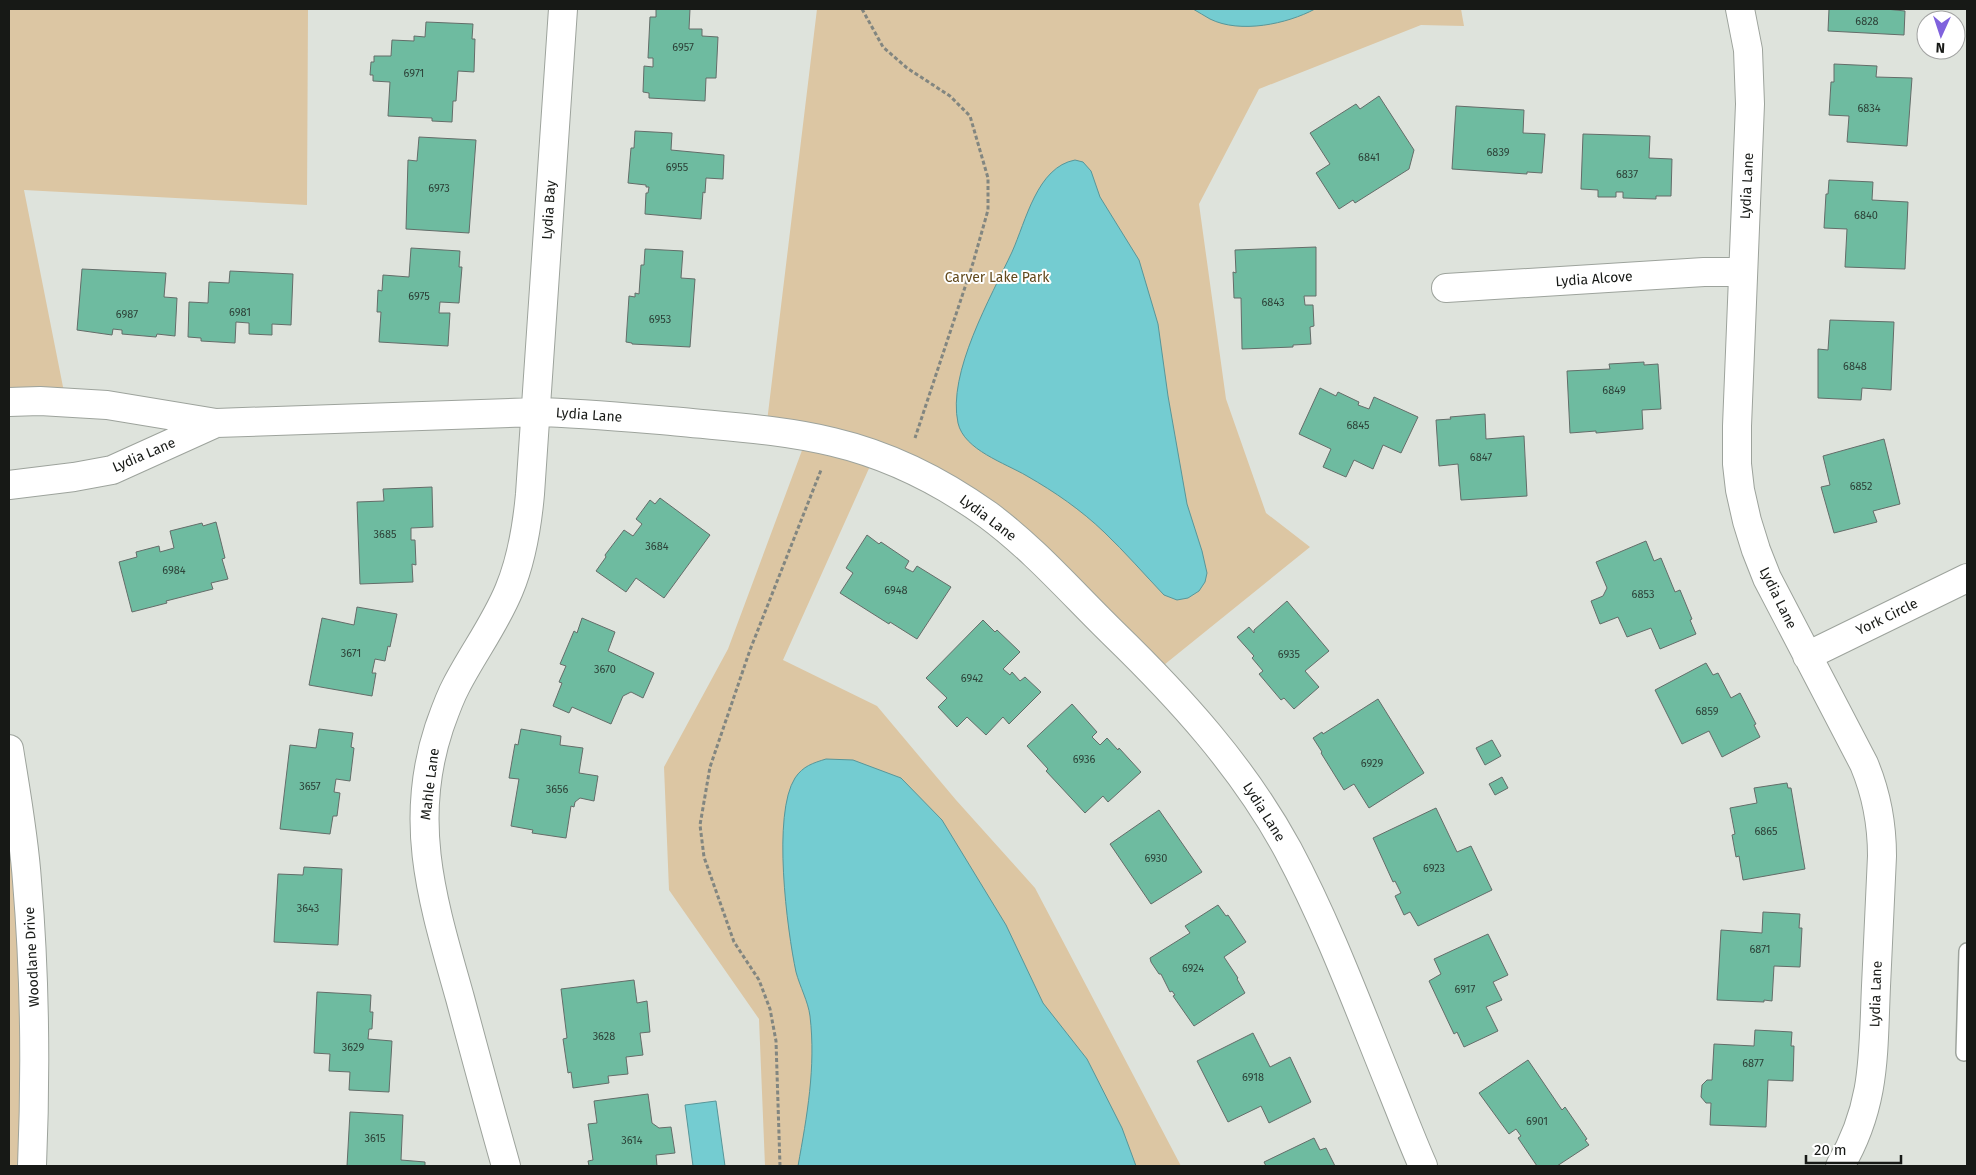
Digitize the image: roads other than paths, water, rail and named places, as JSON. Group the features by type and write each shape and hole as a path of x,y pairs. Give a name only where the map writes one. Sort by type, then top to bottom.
{"street":[{"name":"Lydia Bay","path":"536,412 563,9"},
{"name":"Lydia Lane","path":"1740,9 1745,30 1750,84 1736,440 1740,490 1749,529 1761,564 1869,776 1877,799 1881,826 1882,856 1872,1078 1860,1124 1850,1149 1840,1166"},
{"name":"Lydia Alcove","path":"1446,288 1704,272 1742,272"},
{"name":"Lydia Lane","path":"9,402 48,402 107,406 216,423 536,412 574,413 731,426 787,433 833,441 858,448 906,468 942,486 1002,526 1027,548 1160,679 1227,756 1277,831 1311,896 1423,1166"},
{"name":"Mahle Lane","path":"506,1166 435,909 426,860 424,821 432,754 447,706 456,686 504,601 521,556 530,500 536,412"},
{"name":"Lydia Lane","path":"9,485 74,477 118,468 216,423"},
{"name":"York Circle","path":"1807,656 1967,578"},
{"name":"Woodlane Drive","path":"9,749 27,879 34,978 35,1090 32,1166"}],"lane":[{"path":"1964,1053 1967,951"}],"water":[{"path":"1193,9 1315,9 1277,23 1235,26 1210,19"},
{"path":"1075,160 1083,162 1091,171 1100,197 1139,260 1158,324 1168,396 1187,504 1207,573 1205,582 1199,591 1188,598 1177,600 1164,595 1112,540 1086,516 1048,488 986,455 968,441 958,423 956,403 965,359 973,336 1012,252 1034,197 1051,173 1062,165"},
{"path":"826,759 853,760 901,778 942,820 1006,925 1043,1003 1087,1059 1122,1128 1136,1166 798,1166 810,1091 812,1035 809,1010 796,972 792,953 784,873 784,818 788,795 795,778 805,768"},
{"path":"716,1101 725,1166 693,1166 685,1105"}],"park label":[{"name":"Carver Lake Park","path":"997,277"}]}
